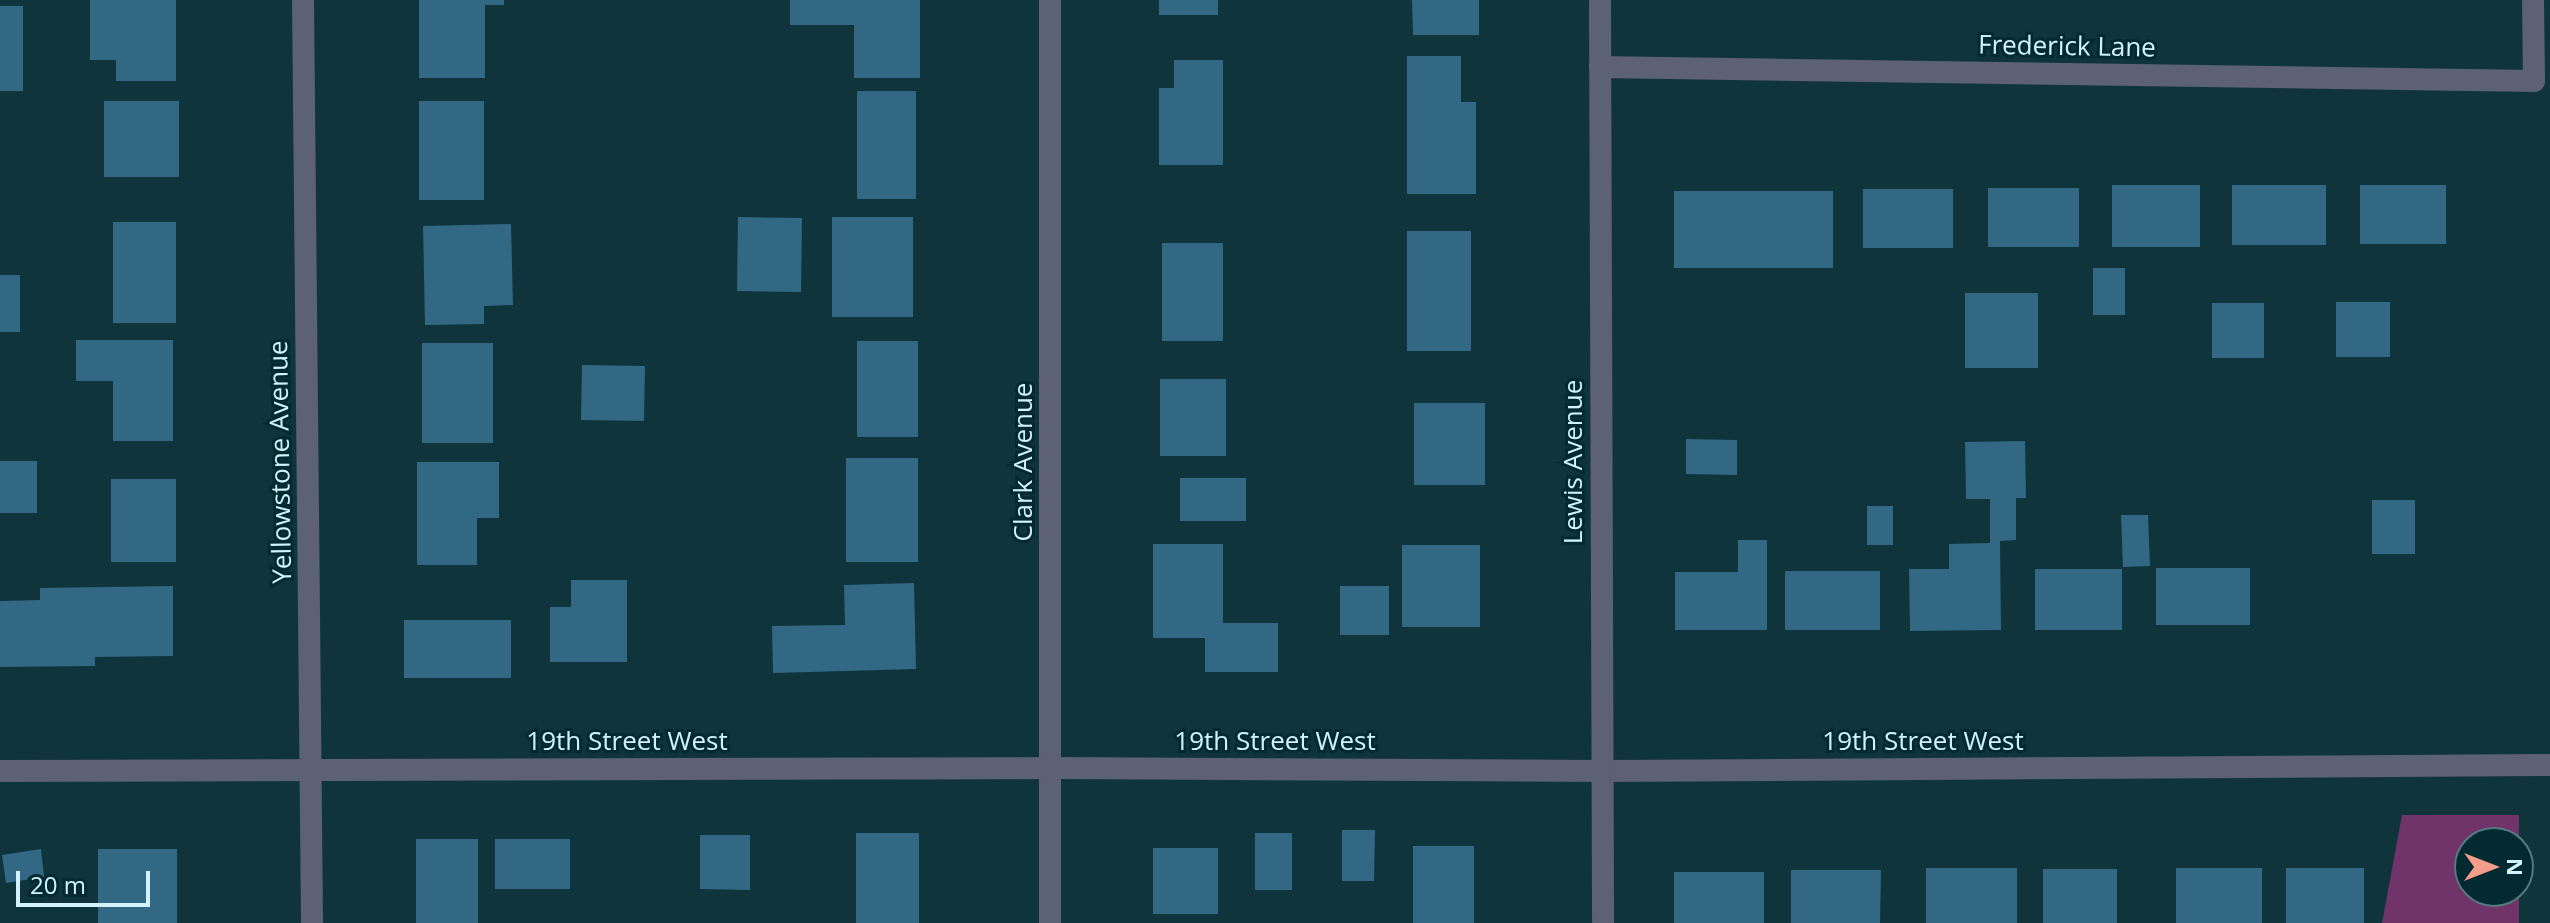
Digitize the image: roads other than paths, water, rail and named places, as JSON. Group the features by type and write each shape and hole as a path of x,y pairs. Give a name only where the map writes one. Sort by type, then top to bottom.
{"street":[{"name":"Yellowstone Avenue","path":"303,0 312,923"},
{"name":"Clark Avenue","path":"1050,0 1050,923"},
{"name":"Lewis Avenue","path":"1600,0 1603,923"},
{"name":"Frederick Lane","path":"1600,67 2534,81 2533,0"},
{"name":"19th Street West","path":"0,771 1051,768 1602,771 2550,765"}]}
